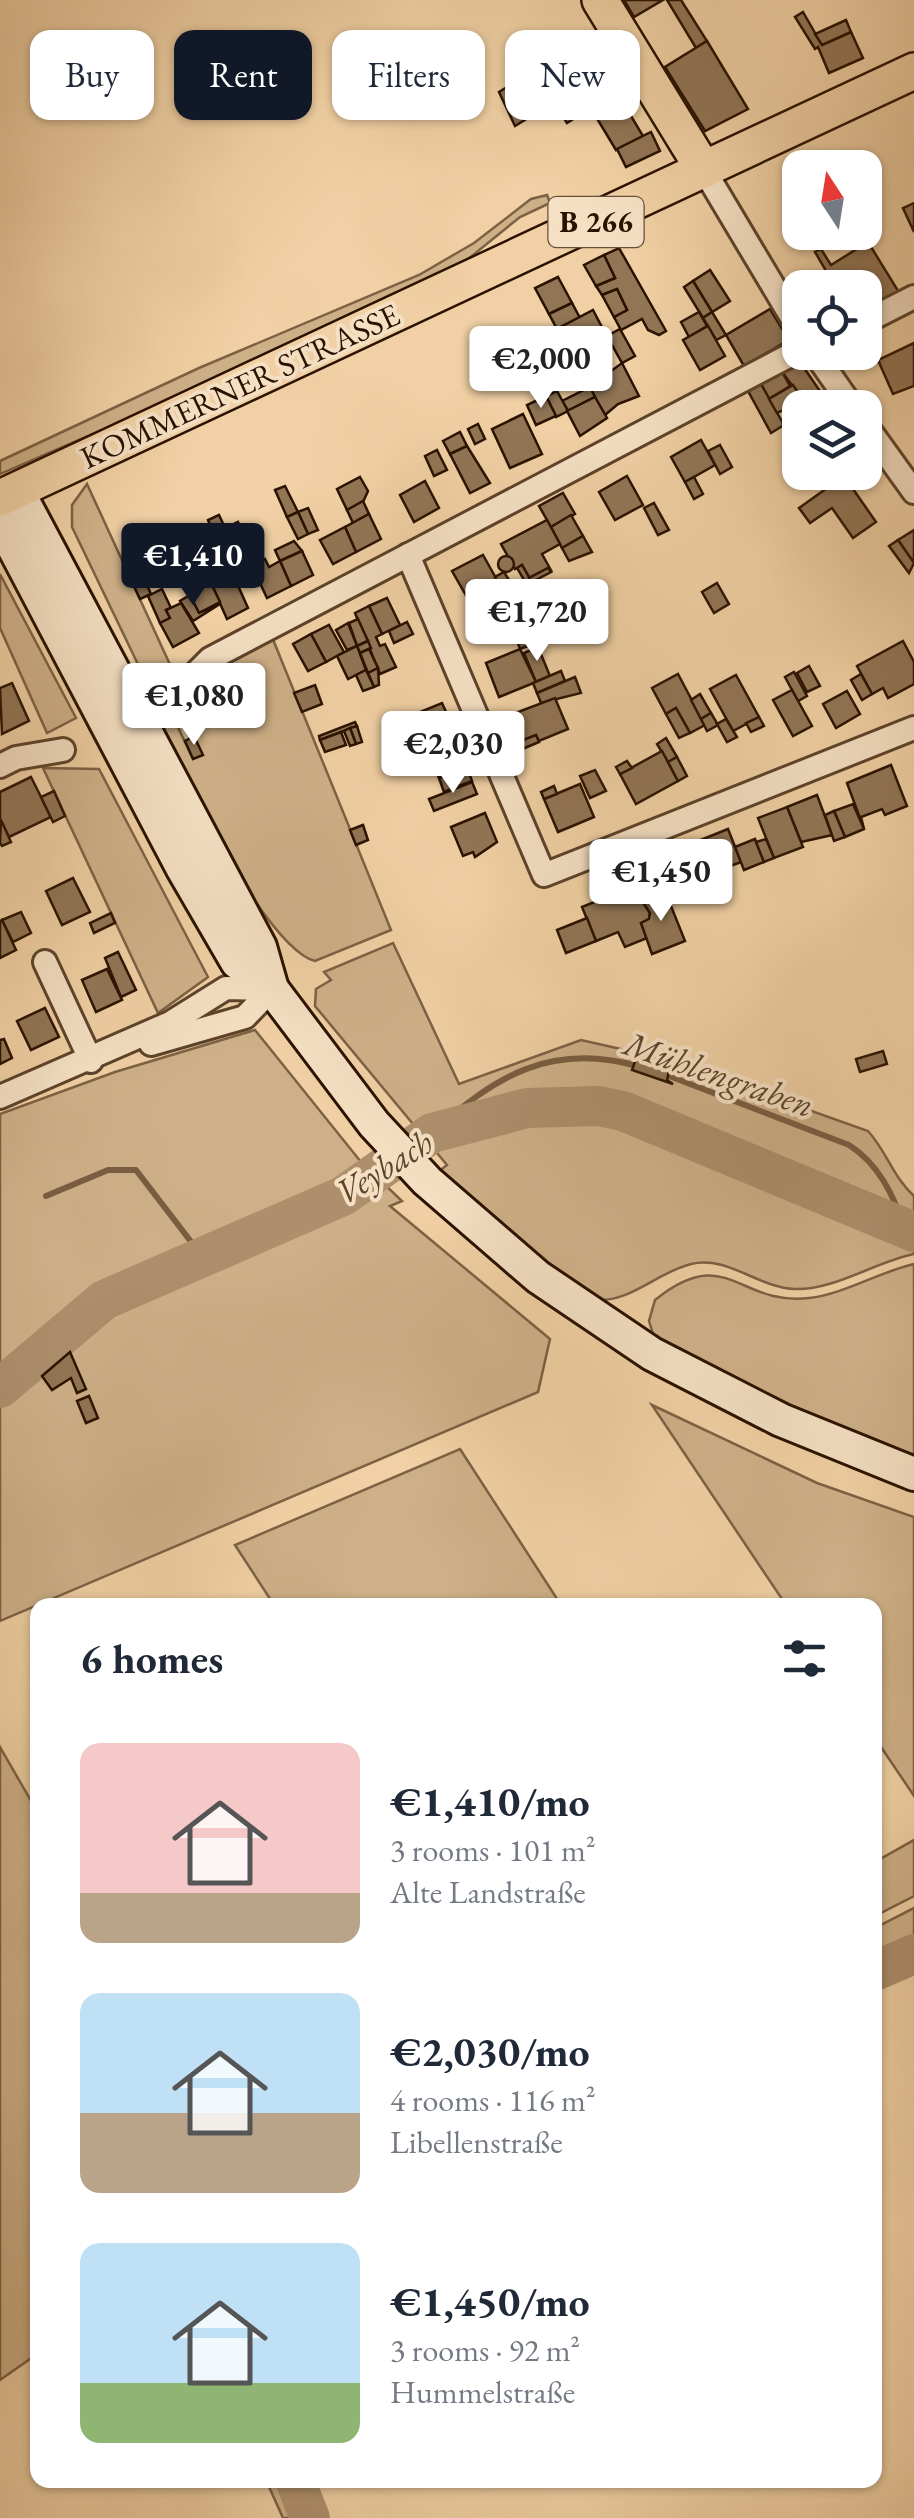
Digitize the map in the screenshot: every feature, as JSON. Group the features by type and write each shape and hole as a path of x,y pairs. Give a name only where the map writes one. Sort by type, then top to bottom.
{"main road":[{"path":"600,0 704,170"},
{"name":"KOMMERNER STRASSE","path":"9,494 914,71"},
{"path":"56,471 51,524 70,586"},
{"path":"9,494 70,586 260,947 272,989"},
{"path":"0,521 203,906 237,962 272,989 374,1124 427,1181 538,1278 652,1354 781,1420 914,1474"}],"street":[{"path":"704,170 782,301"},
{"path":"882,314 914,298"},
{"path":"177,692 210,659 782,359"},
{"path":"882,448 914,492"},
{"path":"408,555 544,875 914,728"},
{"path":"0,766 16,758 63,750"},
{"path":"45,962 91,1061"},
{"path":"0,1097 91,1061 170,1023 226,988 272,989"},
{"path":"91,1061 245,1017 272,989"}],"shaded area":[{"path":"547,195 550,203 520,217 457,268 222,378 0,474 0,461 199,368 419,275 474,243 531,199"},
{"path":"87,484 172,669 146,681 72,527 72,505"},
{"path":"0,574 76,718 47,733 0,628"},
{"path":"272,637 391,930 315,961 294,948 245,886 195,801 146,698 150,690 169,724 177,725 193,759 202,755 186,720 210,671"},
{"path":"43,768 99,769 208,977 158,1013"},
{"path":"393,943 459,1084 581,1040 665,1059 868,1131 914,1196 914,1254 825,1285 795,1289 705,1262 678,1268 618,1297 591,1300 438,1172 447,1165 315,1006 316,989 331,980 324,972"},
{"path":"255,1030 361,1162 402,1201 390,1206 550,1339 538,1392 54,1598 30,1598 30,1608 0,1621 0,1114 115,1072"},
{"path":"914,1264 914,1460 813,1420 654,1337 649,1321 655,1300 699,1276 732,1280 785,1298 809,1298"},
{"path":"652,1405 817,1483 914,1517 914,1796 882,1748 882,1598 781,1598"},
{"path":"460,1449 556,1598 269,1598 235,1545"},
{"path":"0,1747 30,1799 30,2359 0,2380"},
{"path":"914,1840 914,1896 882,1912 882,1858"},
{"path":"914,1908 914,1970 882,1986 882,1924"},
{"path":"270,2488 315,2488 324,2518 283,2518"}],"building":[{"path":"624,0 663,0 634,17"},
{"path":"667,0 681,0 707,41 696,48"},
{"path":"803,12 822,45 851,32 863,58 829,73 818,47 815,49 795,17"},
{"path":"846,20 851,32 822,45 815,34"},
{"path":"707,41 748,109 705,131 665,67"},
{"path":"598,120 633,120 643,136 616,150"},
{"path":"651,132 660,151 626,167 617,149"},
{"path":"914,203 914,232 903,208"},
{"path":"619,248 666,331 659,335 648,330 642,319 621,330 614,317 627,310 617,289 602,295 596,286 615,278 604,255"},
{"path":"822,250 831,265 855,250 873,250 900,294 882,303 882,270 826,270 815,252"},
{"path":"604,255 615,278 596,286 584,265"},
{"path":"710,270 730,301 712,312 693,281"},
{"path":"558,277 572,303 549,314 535,288"},
{"path":"693,281 712,312 703,318 684,287"},
{"path":"617,289 627,310 614,317 602,295"},
{"path":"572,303 580,318 557,329 549,314"},
{"path":"770,309 782,329 782,344 744,366 726,335"},
{"path":"593,310 605,333 570,351 557,329"},
{"path":"699,312 707,326 689,337 681,322"},
{"path":"712,312 726,335 716,340 703,318"},
{"path":"708,326 725,356 700,370 683,340"},
{"path":"620,329 635,356 622,363 607,336"},
{"path":"914,343 914,386 893,394 882,369 882,358"},
{"path":"622,363 639,396 618,404 605,415 589,387"},
{"path":"806,370 819,390 796,390 782,372"},
{"path":"782,372 790,386 769,399 761,384"},
{"path":"600,374 603,379 589,387 586,381"},
{"path":"761,384 782,426 771,433 748,391"},
{"path":"590,387 595,397 568,411 562,401"},
{"path":"557,391 568,411 556,417 546,396"},
{"path":"782,391 782,411 777,413 769,399"},
{"path":"546,396 556,416 536,425 527,405"},
{"path":"595,397 607,418 580,436 567,411"},
{"path":"523,414 542,454 510,468 492,429"},
{"path":"478,424 485,439 475,444 468,429"},
{"path":"460,432 467,446 450,454 443,441"},
{"path":"701,440 715,465 685,482 671,457"},
{"path":"720,445 732,467 720,474 708,451"},
{"path":"467,446 490,483 470,493 450,454"},
{"path":"437,450 447,470 434,476 425,456"},
{"path":"627,476 643,505 615,520 599,492"},
{"path":"360,477 368,491 363,502 347,510 337,489"},
{"path":"694,477 703,494 694,499 685,482"},
{"path":"425,481 439,508 414,522 400,495"},
{"path":"285,486 298,512 287,517 275,490"},
{"path":"824,490 854,490 876,522 853,538 832,508 810,523 799,508"},
{"path":"563,493 575,514 551,527 539,506"},
{"path":"363,501 369,514 353,523 347,510"},
{"path":"654,503 669,530 658,535 644,508"},
{"path":"308,508 318,530 308,534 298,512"},
{"path":"298,512 308,534 298,539 287,517"},
{"path":"369,514 381,539 356,552 345,527"},
{"path":"219,515 234,547 223,553 208,520"},
{"path":"571,515 583,536 562,548 551,527"},
{"path":"547,520 560,544 542,554 552,572 548,568 529,578 522,565 515,569 501,544"},
{"path":"238,522 247,541 234,547 225,528"},
{"path":"345,527 356,552 333,564 320,540"},
{"path":"914,530 914,563 898,540"},
{"path":"583,536 592,552 569,561 562,548"},
{"path":"898,540 914,563 909,573 889,546"},
{"path":"294,541 302,551 280,561 275,550"},
{"path":"242,544 251,561 242,565 234,548"},
{"path":"302,551 313,575 291,586 280,561"},
{"path":"483,555 501,587 471,604 452,571"},
{"path":"506,556 514,564 506,572 498,564"},
{"path":"265,559 269,567 280,561 291,586 267,598 252,566"},
{"path":"522,565 532,582 527,585 517,568"},
{"path":"548,568 551,572 532,582 529,578"},
{"path":"231,570 248,608 227,619 210,581"},
{"path":"205,571 210,581 190,592 184,582"},
{"path":"504,572 516,591 505,597 495,577"},
{"path":"144,578 151,594 140,599 133,584"},
{"path":"210,581 220,602 199,613 188,593"},
{"path":"717,583 729,604 714,613 702,592"},
{"path":"162,589 171,608 166,610 170,618 160,623 148,596"},
{"path":"190,595 199,613 220,604 193,621 180,601"},
{"path":"387,598 400,625 382,634 369,606"},
{"path":"181,603 199,633 173,647 160,623 170,618 166,610"},
{"path":"369,606 382,634 376,637 380,646 385,644 396,667 380,674 355,613"},
{"path":"358,619 368,641 357,646 349,623"},
{"path":"407,622 413,634 394,643 389,631"},
{"path":"547,622 553,637 520,649 515,635"},
{"path":"348,623 357,646 347,650 336,630"},
{"path":"329,625 344,652 326,662 311,634"},
{"path":"311,634 326,662 308,671 293,644"},
{"path":"368,641 371,648 360,653 357,646"},
{"path":"903,641 914,662 914,684 888,698 883,688 872,694 857,666"},
{"path":"357,646 366,670 348,679 337,656"},
{"path":"538,647 550,676 536,682 524,653"},
{"path":"369,649 378,668 368,673 360,653"},
{"path":"520,649 536,682 499,697 486,663"},
{"path":"809,666 820,686 807,692 797,673"},
{"path":"378,668 379,685 374,687 368,673"},
{"path":"366,670 374,687 363,691 356,675"},
{"path":"561,671 565,681 537,693 533,683"},
{"path":"794,672 807,696 798,701 785,677"},
{"path":"678,674 705,725 690,733 676,708 666,714 652,688"},
{"path":"861,674 872,694 862,700 851,680"},
{"path":"736,675 759,717 733,731 710,689"},
{"path":"575,677 581,693 541,703 537,693"},
{"path":"12,683 29,721 2,734 0,688"},
{"path":"315,685 322,704 302,712 294,693"},
{"path":"792,690 812,726 793,736 773,700"},
{"path":"847,691 860,714 836,728 823,704"},
{"path":"700,694 711,713 701,719 691,700"},
{"path":"555,698 568,729 539,741 536,735 521,741 510,715"},
{"path":"442,703 447,714 418,726 413,715"},
{"path":"676,708 690,733 679,738 666,714"},
{"path":"711,713 718,725 707,731 701,719"},
{"path":"447,714 465,759 436,771 418,726"},
{"path":"759,717 764,726 751,732 746,723"},
{"path":"726,719 737,737 727,742 717,724"},
{"path":"355,722 357,726 320,740 319,736"},
{"path":"357,726 362,742 356,744 350,728"},
{"path":"350,728 356,744 350,746 344,731"},
{"path":"341,732 346,745 325,752 320,740"},
{"path":"518,734 521,741 536,735 539,742 520,750 514,736"},
{"path":"194,736 203,755 193,759 185,741"},
{"path":"666,738 677,757 668,762 657,744"},
{"path":"662,751 678,781 636,804 620,774"},
{"path":"677,757 687,776 678,781 668,762"},
{"path":"463,759 467,767 439,778 436,771"},
{"path":"627,761 632,768 620,774 616,767"},
{"path":"891,765 907,806 885,815 882,809 861,817 864,829 847,783"},
{"path":"467,767 472,781 451,789 445,776"},
{"path":"595,770 606,791 590,798 580,776"},
{"path":"445,776 451,789 444,792 439,778"},
{"path":"31,777 51,817 9,837 0,819 0,792"},
{"path":"472,782 477,794 434,811 429,799"},
{"path":"580,784 594,817 558,832 544,799"},
{"path":"554,786 557,794 544,799 541,792"},
{"path":"54,791 65,816 53,822 41,797"},
{"path":"817,795 832,835 801,842 787,807"},
{"path":"853,804 864,829 845,837 834,811"},
{"path":"787,807 803,847 774,858 758,818"},
{"path":"834,811 845,837 834,841 825,815"},
{"path":"485,813 497,842 475,857 473,852 463,856 451,827"},
{"path":"1,820 11,842 2,846 0,843"},
{"path":"363,825 368,840 356,845 350,830"},
{"path":"728,829 741,862 712,873 717,888 703,894 681,848"},
{"path":"755,839 764,862 744,870 735,847"},
{"path":"766,839 774,858 764,862 756,842"},
{"path":"73,878 90,912 62,925 46,891"},
{"path":"636,885 650,913 649,919 641,923 647,938 625,947 618,932 596,941 582,907"},
{"path":"665,891 685,941 652,954 641,923 649,919 650,913 642,901"},
{"path":"21,912 31,933 13,942 2,920"},
{"path":"111,913 115,923 94,933 90,923"},
{"path":"587,918 596,941 566,953 557,930"},
{"path":"0,922 16,950 0,958"},
{"path":"118,952 136,990 121,997 105,958"},
{"path":"107,969 122,1000 96,1012 82,980"},
{"path":"45,1008 59,1037 31,1050 17,1021"},
{"path":"4,1039 12,1058 0,1064 0,1040"},
{"path":"633,1051 679,1066 676,1074 669,1071 667,1080 673,1084 632,1070 637,1056"},
{"path":"883,1051 887,1064 860,1072 856,1059"},
{"path":"70,1352 86,1389 77,1393 71,1378 52,1390 42,1376"},
{"path":"89,1396 98,1418 86,1423 77,1401"}],"waterway":[{"name":"Mühlengraben","path":"432,1133 479,1095 526,1069 578,1058 637,1066"},
{"name":"Mühlengraben","path":"664,1074 849,1145 869,1161 884,1181 905,1228"},
{"name":"Mühlengraben","path":"0,1388 104,1300 343,1196 432,1133 527,1108 598,1106 623,1111 914,1232"},
{"name":"Mühlengraben","path":"46,1196 108,1170 136,1170 202,1256"},
{"path":"882,1968 914,1954"},
{"path":"298,2488 310,2518"}],"water label":[{"name":"Veybach","path":"384,1167"}]}
